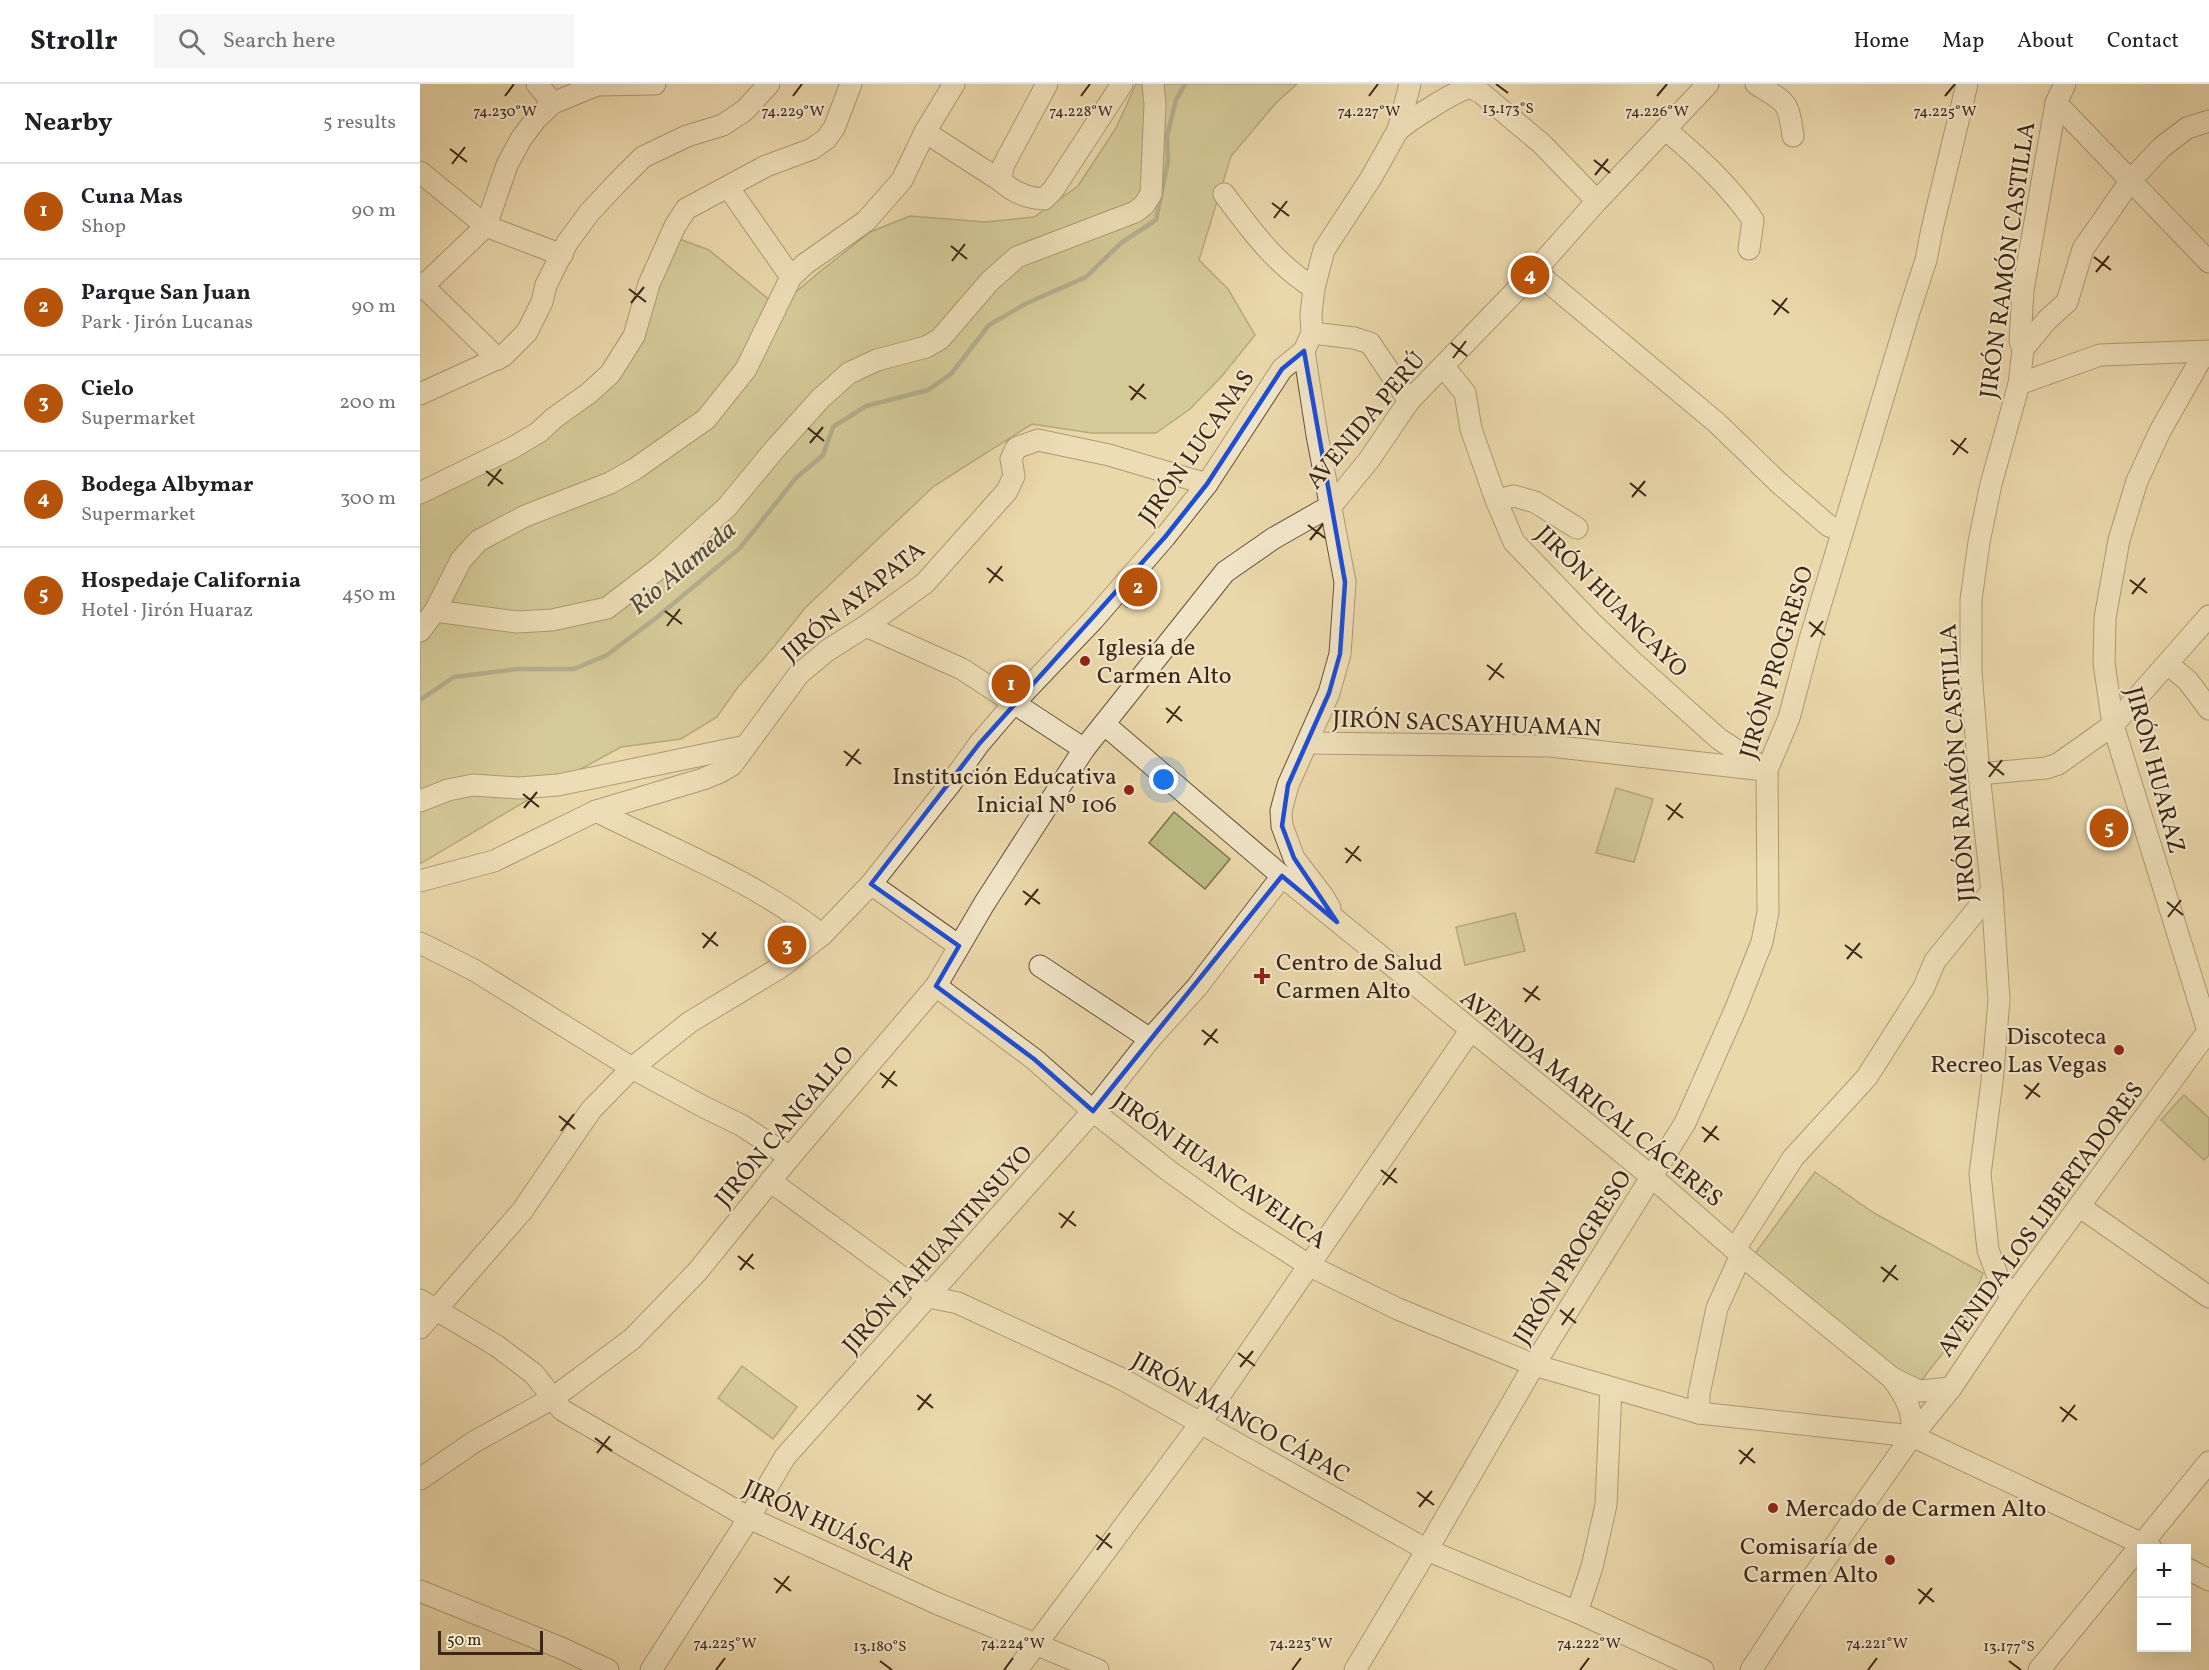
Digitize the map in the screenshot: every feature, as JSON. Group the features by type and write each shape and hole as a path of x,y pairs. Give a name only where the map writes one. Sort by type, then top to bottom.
{"street":[{"path":"537,84 554,103"},
{"path":"498,359 421,286 486,226 507,165 536,118 554,103 597,85 655,84"},
{"path":"420,394 498,359 514,347 526,332 542,302 546,285 567,243 589,213 643,157 687,136 723,125 745,110 769,84"},
{"path":"420,493 486,462 539,432 610,374 634,336 649,284 686,209 766,166 812,149 826,139 834,128 850,84"},
{"path":"420,631 435,611 461,560 478,541 525,516 610,483 635,469 706,418 746,369 791,277 805,264 866,220 902,180 925,132 954,84"},
{"path":"1001,181 1004,166 1047,84"},
{"path":"925,132 1010,189 1021,195 1044,199 1053,190 1122,84"},
{"path":"435,611 517,622 552,620 607,608 662,566 727,507 782,440 820,399 849,374 877,360 926,347 940,339 990,281 1017,257 1135,212 1144,205 1151,194 1155,104 1153,84"},
{"path":"1337,922 1323,896 1294,858 1282,826 1281,811 1288,785 1329,693 1340,654 1345,582 1317,435 1308,342 1314,288 1323,250 1371,178 1398,130 1410,84"},
{"name":"AVENIDA PERÚ","path":"1104,724 1225,572 1274,538 1332,505 1369,460 1409,400 1535,271 1597,201 1708,84"},
{"path":"1756,84 1788,108 1793,136"},
{"name":"JIRÓN PROGRESO","path":"1355,1670 1534,1365 1685,1123 1736,1008 1762,942 1768,912 1767,770 1789,718 1810,639 1926,260 1967,84"},
{"path":"1398,130 1444,100 1472,88 1480,92 1542,144 1597,201"},
{"path":"2060,93 2131,180 2209,262"},
{"name":"JIRÓN RAMÓN CASTILLA","path":"2012,1297 1998,1277 1988,1250 1980,1174 1992,1082 1999,1000 1992,891 1979,774 1971,671 1971,600 1979,542 1989,496 2019,384 2023,349 2020,341 2024,290 2060,93"},
{"path":"2023,349 2047,320 2067,302 2082,249 2131,180 2162,147 2187,128 2209,121"},
{"path":"1665,129 1691,151 1739,200 1753,220 1749,249"},
{"path":"420,172 486,226 562,255"},
{"path":"728,187 791,277"},
{"path":"1224,194 1256,237 1292,274 1314,288"},
{"path":"1535,271 1717,423 1779,483 1829,526 1843,530"},
{"path":"1308,342 1354,338 1370,343 1409,400"},
{"name":"JIRÓN LUCANAS","path":"420,1328 428,1305 522,1211 591,1110 632,1068 690,1022 781,967 822,935 871,884 979,744 1014,703 1093,620 1165,537 1207,484 1282,369 1308,342"},
{"path":"2019,384 2100,355 2207,352"},
{"name":"JIRÓN HUARAZ","path":"2207,352 2160,431 2137,481 2120,540 2105,618 2104,663 2113,726 2208,1032"},
{"name":"JIRÓN HUANCAYO","path":"1443,366 1465,393 1471,429 1496,500 1514,542 1590,621 1719,739 1767,770"},
{"name":"JIRÓN AYAPATA","path":"420,881 494,861 596,811 720,772 732,765 799,674 828,650 866,626 925,583 1007,491 1014,476 1011,459 1016,448 1038,440 1109,455 1207,484"},
{"path":"1496,500 1514,496 1535,502 1577,528"},
{"path":"1979,774 2052,767 2113,726 2209,616"},
{"path":"866,626 962,669 1084,748"},
{"path":"2168,664 2188,681 2209,709"},
{"path":"2188,681 2209,683"},
{"name":"JIRÓN CANGALLO","path":"420,1479 474,1442 553,1398 632,1339 697,1272 790,1157 936,986 1084,748 1104,724"},
{"name":"AVENIDA MARICAL CÁCERES","path":"1104,724 1281,876 1652,1177 1738,1252 1892,1378 1919,1391 1951,1388"},
{"name":"JIRÓN SACSAYHUAMAN","path":"1308,743 1550,746 1767,770"},
{"path":"420,801 448,790 472,785 519,788 558,785 746,746"},
{"path":"596,811 748,885 795,913 822,935"},
{"name":"JIRÓN TAHUANTINSUYO","path":"651,1670 749,1518 785,1457 1093,1111 1150,1039 1197,987 1281,876"},
{"path":"871,884 959,946"},
{"path":"1699,1413 1699,1394 1716,1308 1738,1252 1793,1158 1867,1077 1923,989 1935,961 1992,891"},
{"path":"420,942 474,970 632,1068 741,1125 790,1157"},
{"path":"1040,966 1150,1039"},
{"name":"JIRÓN HUANCAVELICA","path":"936,986 1034,1059 1093,1111 1169,1171 1235,1218 1310,1266 1398,1309 1534,1365 1699,1413 1912,1436 2142,1544"},
{"path":"1017,1670 1200,1424 1470,1031"},
{"name":"AVENIDA LOS LIBERTADORES","path":"1751,1670 1803,1591 1912,1436 1951,1388 2012,1297 2208,1032"},
{"name":"JIRÓN MANCO CÁPAC","path":"770,1181 929,1297 958,1304 1122,1378 1427,1550 1577,1612 1703,1670"},
{"path":"2079,1206 2209,1297"},
{"name":"JIRÓN HUÁSCAR","path":"428,1305 497,1346 534,1374 562,1410 749,1518 936,1603 1098,1670"},
{"path":"1892,1378 1908,1400 1912,1418 1912,1436"},
{"path":"1577,1612 1592,1567 1606,1505 1611,1388"},
{"name":"AVENIDA LOS LIBERTADORES","path":"1766,1670 1901,1470 1912,1436"},
{"path":"2148,1544 2209,1462"},
{"path":"2039,1670 2137,1556"},
{"path":"2191,1570 2209,1580"},
{"path":"420,1591 561,1648 608,1670"}],"highlighted area":[{"path":"1304,351 1345,582 1340,654 1329,693 1288,785 1282,826 1294,858 1337,922 1282,876 1093,1111 1034,1059 936,986 959,946 871,884 979,744 1165,537 1207,484 1282,369"}],"green space":[{"path":"1136,84 1297,84 1276,103 1231,156 1199,260 1228,289 1255,335 1222,376 1190,409 1156,433 1091,433 1032,424 934,486 805,608 738,687 717,717 681,739 621,747 420,864 420,497 608,380 679,239 709,250 778,307 870,232 910,216 985,222 1034,217 1078,186 1116,128"},
{"path":"1135,579 1157,596 1152,603 1143,602 1127,607 1120,601"},
{"path":"1616,788 1653,799 1634,862 1596,853"},
{"path":"1174,812 1230,859 1205,889 1149,843"},
{"path":"1515,913 1525,951 1465,965 1456,927"},
{"path":"2184,1095 2209,1118 2209,1155 2204,1160 2161,1120"},
{"path":"1815,1172 1874,1213 1983,1273 1963,1327 1918,1385 1753,1256"},
{"path":"742,1366 797,1407 773,1439 718,1398"}],"waterway":[{"name":"Rio Alameda","path":"420,700 454,677 518,669 574,669 607,655 656,618 740,548 796,478 823,455 833,427 866,406 928,390 951,374 989,325 1025,304 1086,277 1121,243 1156,220 1168,161 1167,136 1176,100 1185,84"}],"place":[{"name":"Bodega Albymar","path":"1530,275"},
{"name":"Parque San Juan","path":"1138,587"},
{"name":"Iglesia de Carmen Alto","path":"1085,661"},
{"name":"Cuna Mas","path":"1011,684"},
{"name":"Institución Educativa Inicial Nº 106","path":"1129,790"},
{"name":"Hospedaje California","path":"2109,828"},
{"name":"Cielo","path":"787,945"},
{"name":"Centro de Salud Carmen Alto","path":"1262,976"},
{"name":"Discoteca Recreo Las Vegas","path":"2119,1050"},
{"name":"Mercado de Carmen Alto","path":"1773,1508"},
{"name":"Comisaría de Carmen Alto","path":"1890,1560"}]}
